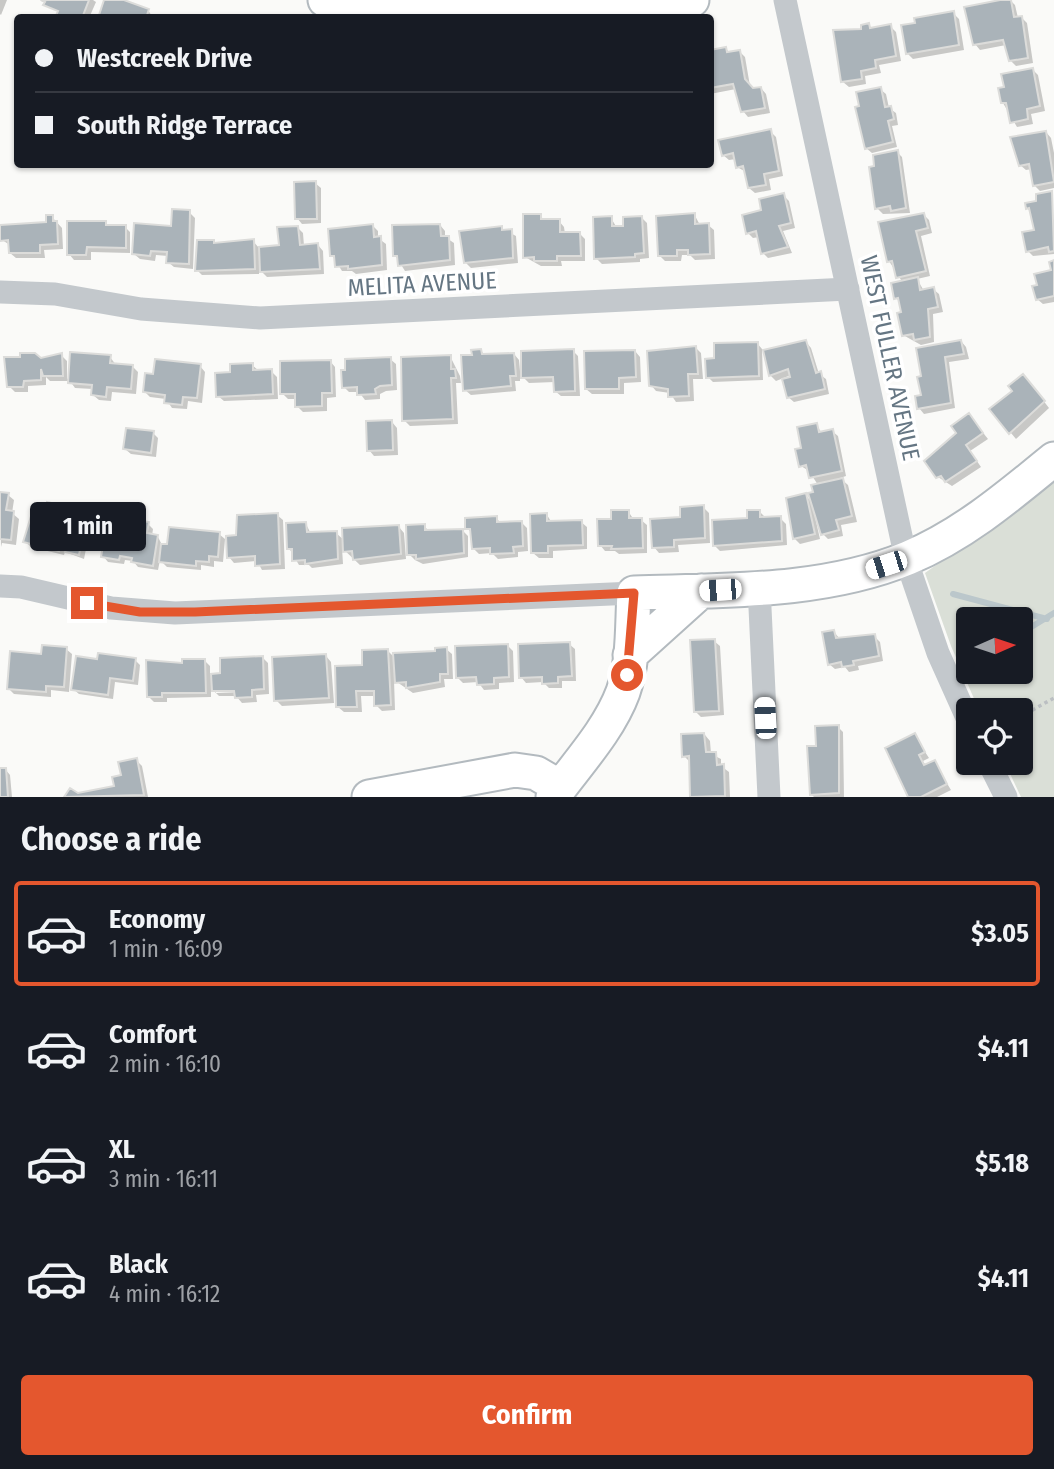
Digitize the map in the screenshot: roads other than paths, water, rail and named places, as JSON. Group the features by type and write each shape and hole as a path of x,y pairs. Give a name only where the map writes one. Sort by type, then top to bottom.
{"street":[{"path":"325,0 352,7 445,14"},
{"path":"500,14 692,0"},
{"name":"WEST FULLER AVENUE","path":"785,0 906,559 938,653 958,698"},
{"name":"MELITA AVENUE","path":"0,292 55,294 141,309 260,318 848,289"},
{"path":"0,586 21,587 111,608 164,613 701,591 824,581 906,559 979,517 1054,459"},
{"path":"759,587 769,797"},
{"path":"630,655 701,591"},
{"path":"369,797 515,770 536,773 557,792 615,708 623,692 630,655 634,593"},
{"path":"995,775 1006,797"}],"waterway":[{"path":"953,594 1047,619"},
{"path":"1033,626 1054,613"}]}
